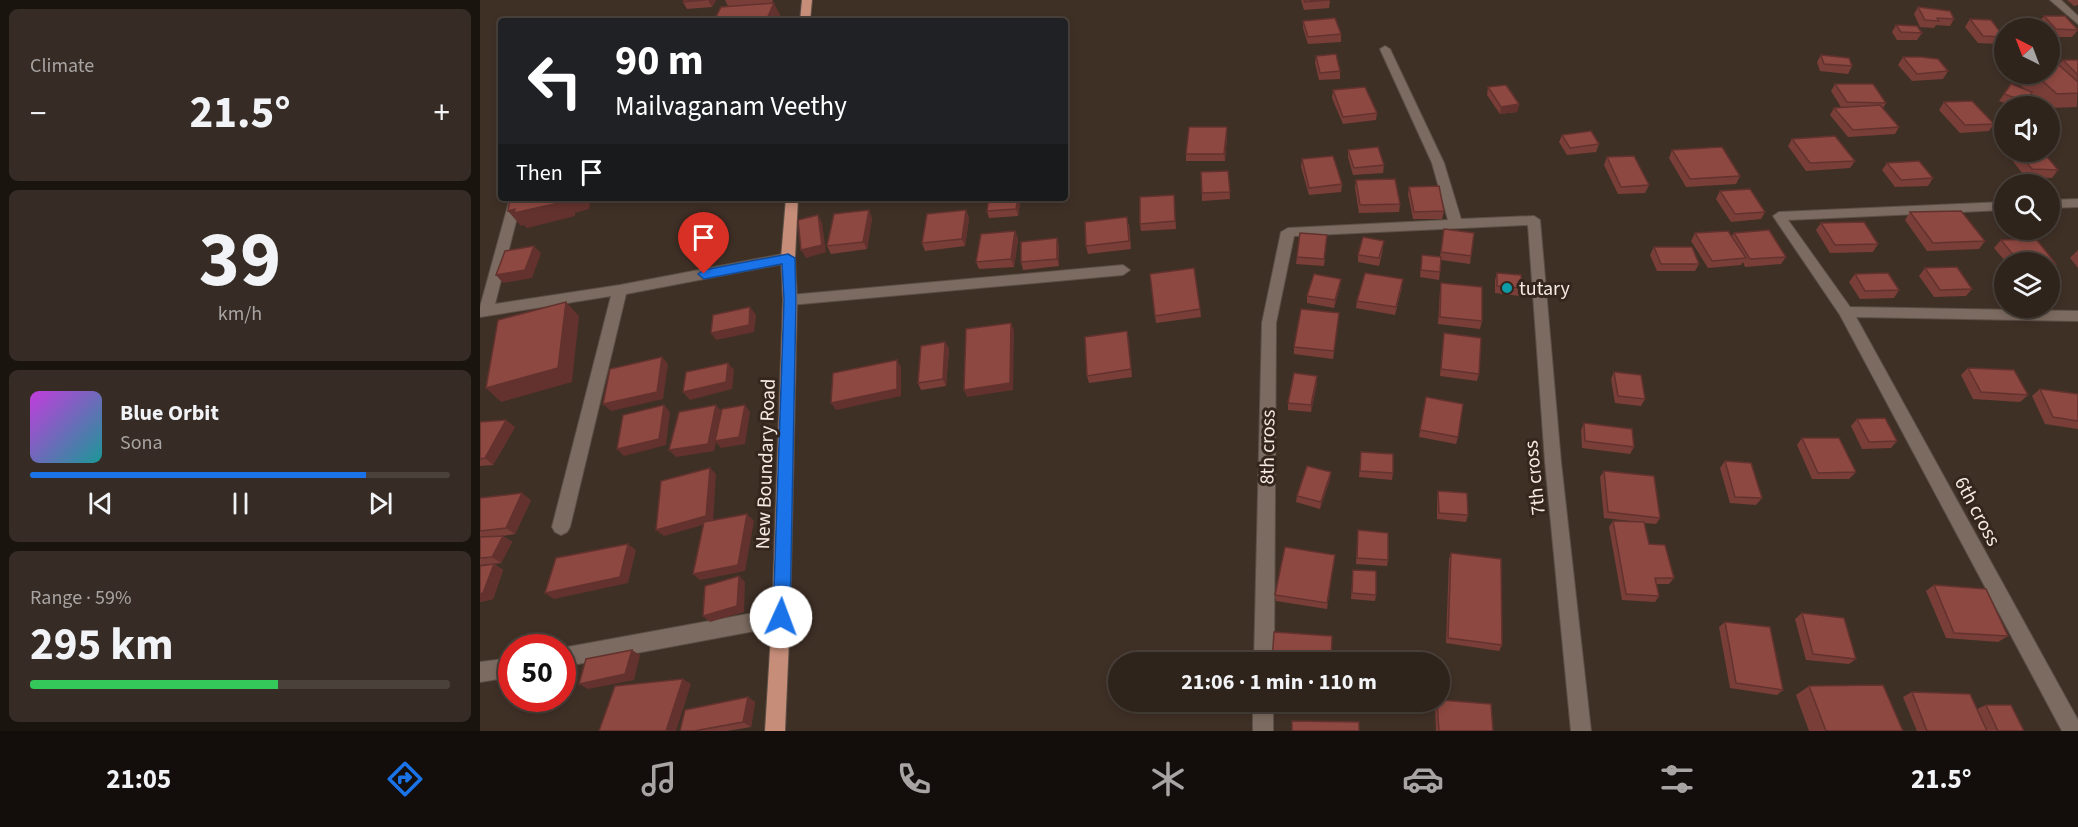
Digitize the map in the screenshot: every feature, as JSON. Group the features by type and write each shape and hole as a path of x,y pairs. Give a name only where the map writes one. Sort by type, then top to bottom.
{"main road":[{"path":"805,18 807,0"},
{"name":"New Boundary Road","path":"775,731 781,617 790,300 788,258 792,201"}],"street":[{"path":"2055,0 2078,21"},
{"path":"1385,49 1438,163 1456,224"},
{"path":"515,201 483,311 620,290 788,258"},
{"path":"2060,204 2078,203"},
{"name":"6th cross","path":"1994,206 1779,216 1846,312 2073,731"},
{"name":"7th cross","path":"1456,224 1534,220 1553,462 1581,731"},
{"name":"8th cross","path":"1264,652 1269,323 1288,232 1456,224"},
{"path":"790,300 1123,270"},
{"path":"561,527 620,290"},
{"path":"1846,312 2078,316"},
{"path":"576,655 781,617"},
{"path":"480,672 498,669"},
{"path":"1263,712 1263,731"}],"building":[{"path":"1304,0 1330,0 1305,2"},
{"path":"774,3 767,18 716,18 721,7"},
{"path":"1918,7 1950,11 1954,19 1925,20"},
{"path":"2044,16 2065,16 2078,30 2060,29 2060,18"},
{"path":"1335,18 1341,34 1308,37 1303,21"},
{"path":"1970,19 1991,20 1994,24 1994,37 1983,36"},
{"path":"1896,25 1917,26 1922,33 1901,32"},
{"path":"1336,54 1340,71 1320,73 1316,56"},
{"path":"1821,55 1849,58 1852,66 1824,64"},
{"path":"1903,57 1938,59 1948,71 1917,74"},
{"path":"2063,60 2078,60 2078,75"},
{"path":"2060,66 2078,82 2078,93 2057,94 2046,84 2060,84"},
{"path":"1835,84 1873,84 1886,103 1847,102"},
{"path":"2011,84 2032,92 2030,96 2004,94"},
{"path":"1506,85 1519,104 1501,107 1488,87"},
{"path":"1365,87 1377,113 1343,117 1333,90"},
{"path":"1972,101 1994,124 1965,125 1944,102"},
{"path":"1880,105 1899,127 1853,130 1834,108"},
{"path":"1189,127 1227,127 1224,154 1186,154"},
{"path":"1591,131 1599,144 1570,148 1562,135"},
{"path":"1835,136 1855,161 1810,163 1792,139"},
{"path":"1378,147 1384,165 1354,168 1348,150"},
{"path":"1722,147 1740,176 1690,179 1672,150"},
{"path":"1333,156 1342,184 1309,188 1302,159"},
{"path":"1634,156 1649,185 1621,187 1607,157"},
{"path":"1919,161 1933,178 1901,180 1887,163"},
{"path":"2026,162 2051,162 2058,170 2032,169"},
{"path":"1228,171 1230,192 1202,193 1201,172"},
{"path":"1395,179 1400,204 1360,205 1356,180"},
{"path":"1439,186 1444,211 1414,212 1409,187"},
{"path":"1750,189 1765,212 1735,214 1720,191"},
{"path":"1174,195 1175,221 1140,224 1140,197"},
{"path":"510,201 563,201 514,213 515,209 508,211"},
{"path":"989,201 1017,201 1016,209 987,211"},
{"path":"869,210 863,242 827,246 834,214"},
{"path":"966,210 962,239 922,243 927,214"},
{"path":"1961,211 1985,241 1933,243 1910,212"},
{"path":"818,215 822,245 801,250 798,220"},
{"path":"1127,217 1129,241 1086,246 1085,222"},
{"path":"1864,222 1878,244 1835,245 1821,223"},
{"path":"1444,229 1474,233 1471,256 1441,252"},
{"path":"1769,230 1786,257 1750,259 1734,233"},
{"path":"1015,231 1011,259 976,262 981,234"},
{"path":"1728,231 1746,258 1712,261 1695,233"},
{"path":"1300,233 1327,235 1324,259 1297,257"},
{"path":"1363,237 1384,241 1379,258 1358,255"},
{"path":"1057,238 1057,259 1021,262 1021,242"},
{"path":"2001,240 2037,240 2046,252 2011,252"},
{"path":"534,246 525,270 496,275 505,251"},
{"path":"1654,247 1692,247 1699,264 1661,264"},
{"path":"1422,255 1441,257 1440,272 1421,270"},
{"path":"1957,267 1972,289 1940,290 1925,268"},
{"path":"1194,268 1200,309 1155,316 1150,274"},
{"path":"1365,273 1403,279 1396,307 1357,301"},
{"path":"1497,273 1521,275 1522,288 1497,286"},
{"path":"1888,273 1899,290 1865,291 1855,274"},
{"path":"1314,274 1341,279 1335,300 1307,296"},
{"path":"1441,283 1482,287 1482,321 1440,317"},
{"path":"566,302 558,368 486,388 498,320"},
{"path":"750,307 749,325 711,333 713,315"},
{"path":"1301,309 1339,313 1334,351 1294,347"},
{"path":"1011,323 1010,383 964,390 966,329"},
{"path":"1127,331 1131,369 1087,376 1085,337"},
{"path":"1444,333 1481,338 1479,374 1441,369"},
{"path":"945,342 943,379 918,383 921,346"},
{"path":"662,357 657,392 603,404 610,369"},
{"path":"897,360 897,389 831,403 833,373"},
{"path":"728,363 726,382 683,392 686,372"},
{"path":"1968,368 2014,370 2028,395 1981,392"},
{"path":"1614,372 1641,375 1645,399 1618,396"},
{"path":"1294,373 1317,376 1311,405 1288,403"},
{"path":"2040,389 2078,394 2078,421 2053,417"},
{"path":"1426,397 1463,404 1458,437 1420,430"},
{"path":"664,405 659,439 617,449 623,415"},
{"path":"716,405 708,444 669,450 679,412"},
{"path":"745,405 739,437 715,441 722,409"},
{"path":"1885,418 1897,441 1869,442 1857,419"},
{"path":"506,420 485,458 480,459 480,422"},
{"path":"1584,423 1632,429 1634,447 1585,441"},
{"path":"1802,438 1839,438 1856,472 1818,473"},
{"path":"1361,452 1393,454 1393,473 1360,471"},
{"path":"1725,461 1751,463 1762,498 1735,497"},
{"path":"1307,466 1331,472 1321,502 1297,496"},
{"path":"710,468 706,516 656,530 661,481"},
{"path":"1604,471 1654,476 1660,518 1608,512"},
{"path":"1438,491 1467,493 1468,515 1439,513"},
{"path":"522,493 506,528 480,531 480,498"},
{"path":"747,514 738,565 693,574 704,522"},
{"path":"1613,521 1644,522 1649,544 1665,545 1674,578 1655,578 1659,596 1626,594"},
{"path":"1358,530 1388,533 1388,560 1357,558"},
{"path":"503,536 492,557 480,558 480,537"},
{"path":"628,544 620,577 545,593 556,558"},
{"path":"1285,547 1335,555 1327,603 1275,595"},
{"path":"1451,553 1501,559 1502,645 1448,638"},
{"path":"494,564 483,593 480,594 480,566"},
{"path":"1353,570 1376,571 1376,595 1352,593"},
{"path":"739,576 737,606 703,616 705,586"},
{"path":"1934,585 1986,589 2008,636 1954,633"},
{"path":"1802,613 1844,618 1856,659 1813,654"},
{"path":"1725,622 1770,627 1783,690 1736,683"},
{"path":"1274,632 1332,636 1331,652 1273,652"},
{"path":"632,650 625,674 579,684 586,659"},
{"path":"683,679 666,731 599,731 615,686"},
{"path":"1883,685 1903,731 1826,731 1809,686"},
{"path":"1912,692 1970,694 1987,731 1927,731"},
{"path":"748,697 743,722 694,731 680,731 685,710"},
{"path":"1450,701 1491,704 1493,731 1439,731 1438,712 1450,712"},
{"path":"1986,705 2011,705 2024,731 1998,731"},
{"path":"1292,721 1359,722 1359,731 1292,731"}],"place":[{"name":"tutary","path":"1507,288"}],"route":[{"path":"704,274 788,258 790,300 781,617"}]}
